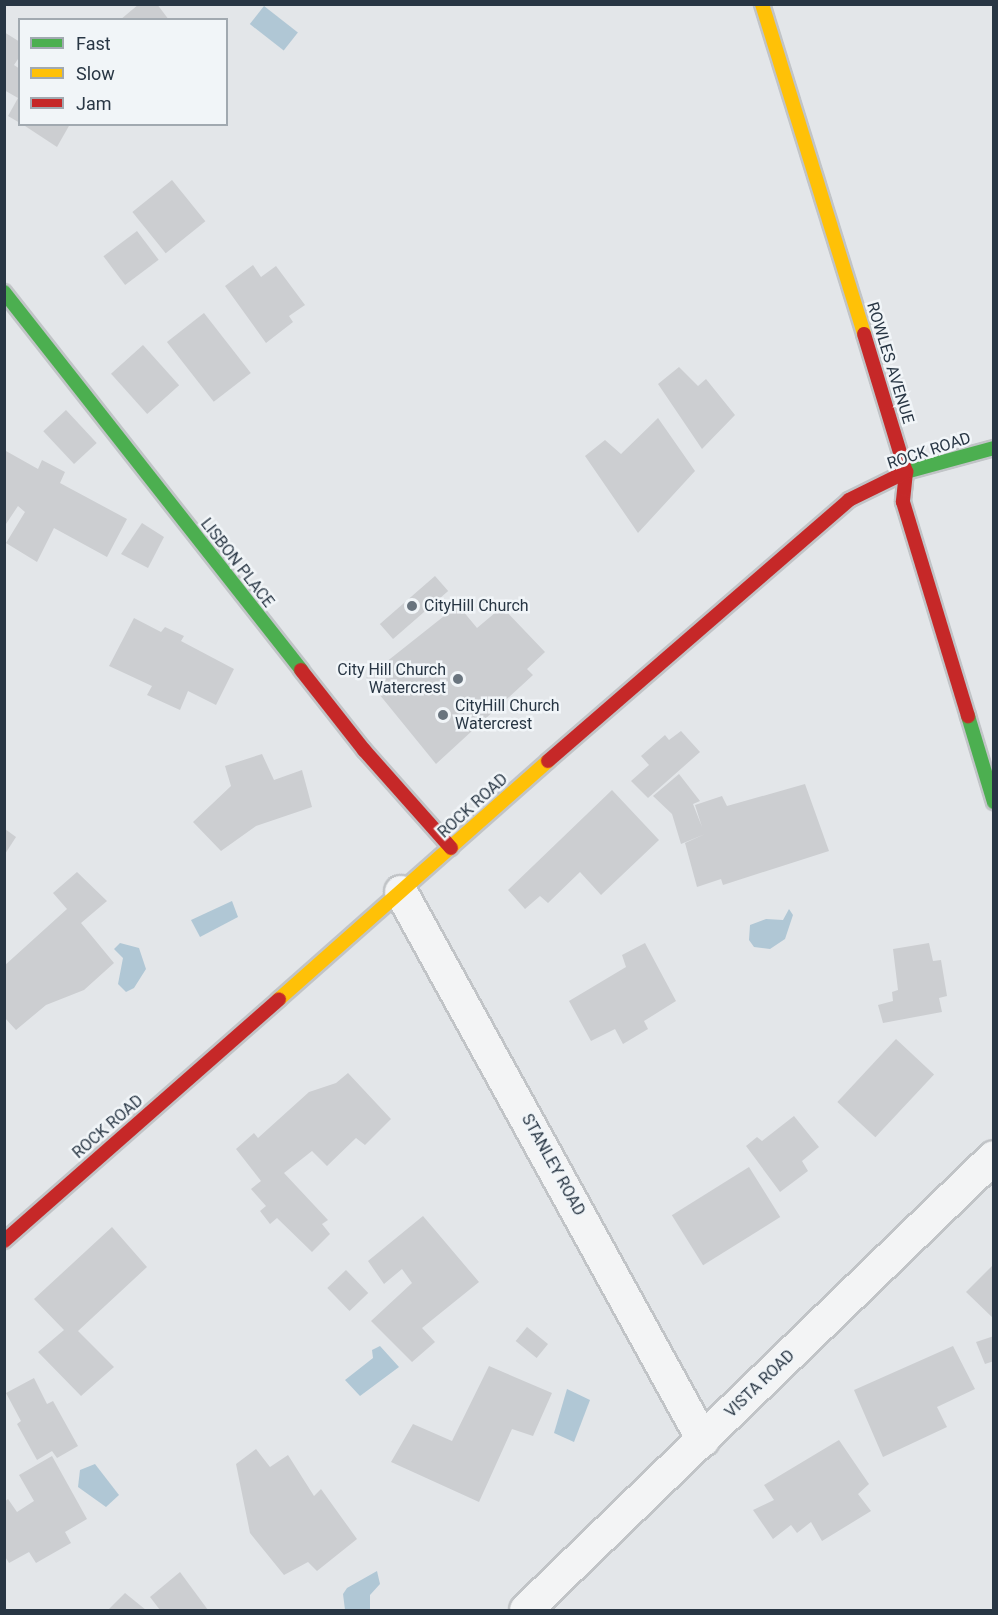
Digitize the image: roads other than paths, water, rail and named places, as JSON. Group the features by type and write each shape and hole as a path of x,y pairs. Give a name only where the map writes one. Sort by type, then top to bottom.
{"street":[{"name":"ROWLES AVENUE","path":"762,4 906,472 903,502 993,802"},
{"name":"LISBON PLACE","path":"4,292 364,750 451,848"},
{"name":"ROCK ROAD","path":"4,1241 849,500 906,472 993,448"},
{"name":"STANLEY ROAD","path":"401,892 703,1440"},
{"name":"VISTA ROAD","path":"526,1611 993,1157"}],"water":[{"path":"264,6 298,32 284,51 250,24"},
{"path":"232,901 238,917 200,937 191,920"},
{"path":"789,909 793,915 785,939 770,949 754,947 749,940 750,925 766,919 783,920"},
{"path":"120,943 139,948 146,969 134,988 126,992 118,984 123,958 114,949"},
{"path":"380,1346 399,1367 360,1396 345,1380 373,1358 372,1350"},
{"path":"567,1389 590,1400 574,1442 554,1433"},
{"path":"95,1464 119,1495 106,1507 78,1487 80,1470"},
{"path":"377,1571 380,1584 370,1595 370,1610 345,1610 343,1594 347,1588"}],"place":[{"name":"CityHill Church","path":"412,606"},
{"name":"City Hill Church Watercrest","path":"458,679"},
{"name":"CityHill Church Watercrest","path":"443,715"}]}
